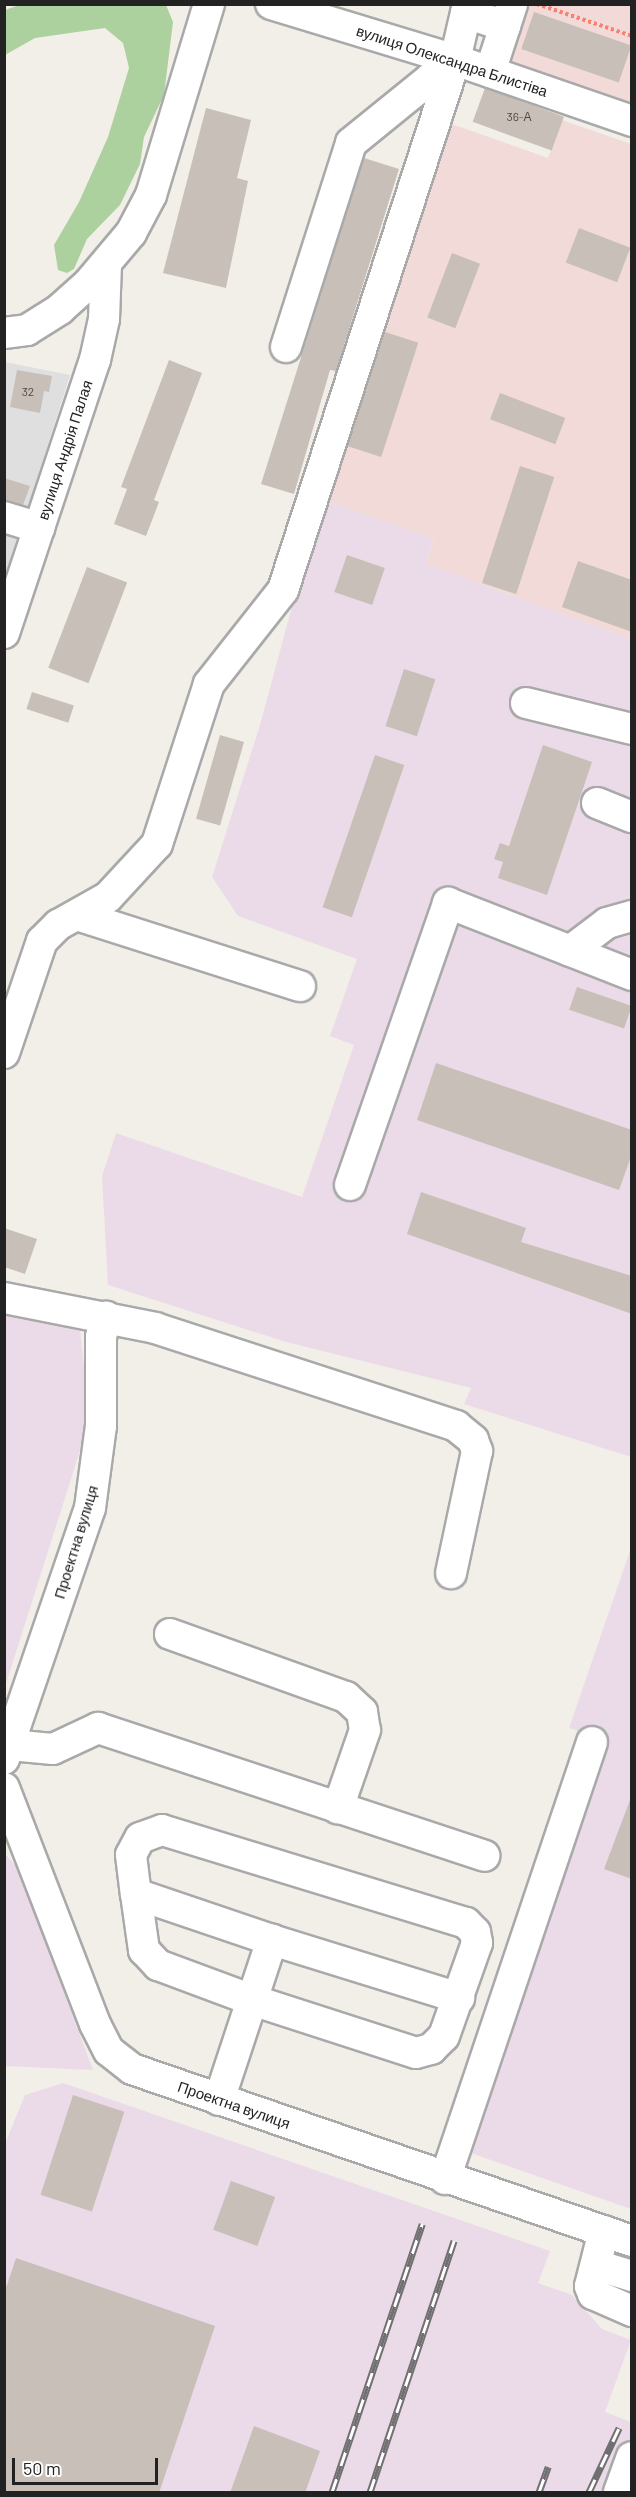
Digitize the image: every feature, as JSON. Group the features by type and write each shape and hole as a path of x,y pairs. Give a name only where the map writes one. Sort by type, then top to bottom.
{"street":[{"path":"4,333 42,323 88,284 131,233 151,195 208,4"},
{"name":"вулиця Олександра Блистіва","path":"271,4 451,72 490,72 632,121"},
{"path":"4,1053 42,941 58,925 80,916 108,897 157,844 209,684 283,590 451,72 467,9 508,15 490,72"},
{"path":"286,347 351,143 430,78 451,72"},
{"name":"вулиця Андрія Палая","path":"4,633 95,360 104,319 106,264"},
{"path":"4,517 39,528"},
{"path":"526,703 632,729"},
{"path":"597,803 632,817"},
{"path":"350,1185 448,903 632,975"},
{"path":"570,951 607,923 631,914"},
{"path":"80,916 300,987"},
{"path":"4,1298 154,1328 456,1426 473,1440 477,1451 451,1573"},
{"name":"Проектна вулиця","path":"7,1752 90,1508 101,1426 101,1337 106,1317"},
{"path":"170,1634 346,1697 362,1712 365,1730 338,1808"},
{"path":"7,1752 53,1749 98,1728 484,1857"},
{"path":"445,2179 592,1742"},
{"name":"Проектна вулиця","path":"4,1788 95,2024 109,2051 132,2069 445,2179 618,2236"},
{"path":"162,1830 466,1923 475,1932 477,1943 459,1998 444,2036 431,2049 416,2053 252,2000 149,1959 131,1855 140,1838 162,1830"},
{"path":"136,1894 272,1940 459,1998"},
{"path":"219,2100 272,1940"},
{"path":"618,2236 596,2265 590,2286 592,2294 632,2311"},
{"path":"596,2265 632,2276"},
{"path":"619,2493 632,2457"}],"path":[{"path":"537,4 632,36"}],"shaded area":[{"path":"525,5 631,5 631,106 504,64"},
{"path":"562,120 631,144 631,639 426,564 434,539 321,499 449,123 548,158"},
{"path":"5,362 70,375 25,517 5,510"},
{"path":"321,499 434,539 426,564 631,639 631,1457 464,1404 471,1388 286,1342 108,1285 102,1176 116,1133 302,1197 354,1045 330,1036 357,959 238,916 212,877 260,725"},
{"path":"5,529 18,534 5,577"},
{"path":"5,1310 80,1331 90,1419 5,1687"},
{"path":"631,1548 631,2209 468,2152 601,1738 569,1728"},
{"path":"5,1854 17,1867 93,2070 5,2066"},
{"path":"63,2083 550,2251 538,2283 572,2295 602,2329 631,2340 605,2412 631,2422 631,2492 5,2492 4,2146 25,2095"}],"green space":[{"path":"22,4 166,5 173,22 164,95 144,137 140,164 120,205 87,239 74,269 67,273 58,270 54,245 79,202 108,137 129,68 123,43 105,28 35,38 5,55 5,10"}],"building":[{"path":"534,12 631,46 619,82 521,49"},
{"path":"485,88 564,117 552,151 473,122"},
{"path":"206,108 251,120 237,178 248,181 226,288 163,273"},
{"path":"364,158 399,169 336,371 330,370 294,494 261,484"},
{"path":"579,228 630,248 617,282 566,263"},
{"path":"452,253 480,264 455,328 427,317"},
{"path":"385,332 418,343 381,457 348,446"},
{"path":"169,360 202,373 154,500 159,502 146,536 114,524 127,489 121,487"},
{"path":"17,370 52,376 49,392 44,391 40,413 10,407"},
{"path":"500,393 565,418 555,444 490,419"},
{"path":"520,466 554,477 516,594 482,583"},
{"path":"4,478 30,486 23,505 4,499"},
{"path":"347,555 385,568 372,605 334,592"},
{"path":"578,561 632,580 632,632 562,607"},
{"path":"87,567 127,582 88,683 48,668"},
{"path":"404,669 435,679 417,736 385,726"},
{"path":"32,692 74,706 68,723 26,709"},
{"path":"220,735 244,742 220,826 196,819"},
{"path":"543,745 592,762 547,895 498,878 503,862 494,859 500,843 509,846"},
{"path":"375,755 404,765 352,917 323,907"},
{"path":"577,987 632,1006 624,1029 569,1010"},
{"path":"436,1063 632,1130 632,1154 619,1190 417,1120"},
{"path":"421,1192 526,1228 521,1242 632,1276 632,1314 407,1234"},
{"path":"4,1228 37,1239 25,1274 4,1267"},
{"path":"630,1800 632,1800 632,1879 604,1869"},
{"path":"73,2095 124,2112 92,2212 41,2195"},
{"path":"231,2181 275,2197 257,2246 213,2230"},
{"path":"16,2258 215,2326 159,2493 4,2493 4,2294"},
{"path":"254,2426 320,2451 305,2493 230,2493"}],"railway":[{"path":"332,2492 422,2224"},
{"path":"370,2492 454,2241"},
{"path":"589,2492 619,2428"},
{"path":"539,2492 548,2467"}]}
